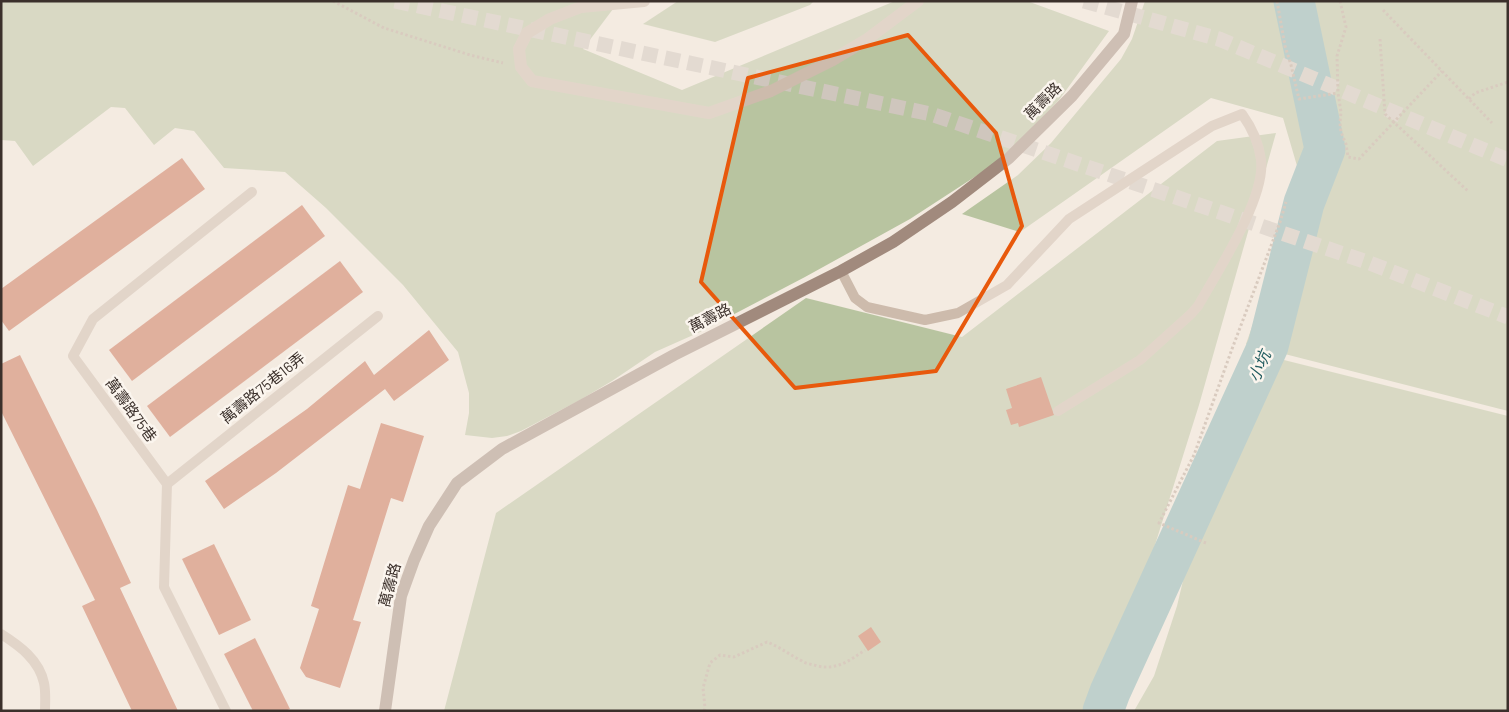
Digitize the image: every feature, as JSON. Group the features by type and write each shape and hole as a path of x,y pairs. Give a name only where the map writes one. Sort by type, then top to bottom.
{"street":[{"path":"644,1 581,7 550,19 527,32 519,49 521,67 532,81 709,113 772,91 831,61 866,40 918,1"},
{"name":"萬壽路","path":"385,711 401,596 429,526 457,483 502,449 674,355 842,271 893,242 945,207 1009,158 1072,96 1124,34 1132,1"}],"lane":[{"path":"842,271 855,298 866,307 925,320 958,313 1007,285 1069,219 1212,126 1242,114 1252,128 1261,161 1259,184 1245,222 1198,306 1140,360 1058,411"},
{"name":"萬壽路75巷","path":"167,484 73,356 93,319 252,192"},
{"name":"萬壽路75巷16弄","path":"167,484 378,316"},
{"path":"167,484 164,587 226,711"},
{"path":"1,634 18,645 36,663 44,684 46,711"}],"path":[{"path":"333,1 384,28 470,55 521,67"},
{"path":"1277,1 1285,46 1299,99 1338,93"},
{"path":"1340,1 1346,27 1337,56 1338,93 1341,112 1341,132 1346,144 1348,158 1359,159 1442,71"},
{"path":"1383,10 1492,123"},
{"path":"1380,39 1384,114 1469,192"},
{"path":"1469,99 1475,93 1508,82"},
{"path":"1206,544 1159,523 1194,454 1286,202"},
{"path":"704,711 703,688 710,663 720,655 734,657 767,642 780,647 804,662 835,667 848,662 865,650"}],"highlighted area":[{"path":"908,35 996,133 1022,226 936,371 795,388 701,282 748,78"}],"green space":[{"path":"1,1 619,1 583,49 682,90 895,1 1027,1 1109,31 1059,100 1026,135 990,167 910,219 700,332 655,352 580,400 521,431 507,436 492,438 465,435 469,413 469,393 458,352 403,285 326,208 285,172 224,168 194,131 175,128 154,145 125,108 111,107 33,166 15,141 1,140"},
{"path":"678,1 814,1 810,5 715,42 643,24"},
{"path":"1145,1 1508,1 1508,411 1246,344 1302,183 1283,118 1211,98 1020,232 962,214 1018,175 1051,143 1121,59 1132,39"},
{"path":"1276,133 1199,405 1121,653 1096,711 444,711 496,513 806,298 962,337 1217,141"},
{"path":"1244,350 1508,416 1508,711 1134,711 1154,676 1177,606 1199,513"}],"building":[{"path":"182,158 205,189 9,331 1,320 1,289"},
{"path":"302,205 325,236 132,381 109,350"},
{"path":"340,261 363,292 170,437 147,406"},
{"path":"429,330 449,360 394,401 385,389 276,473 224,509 205,481 307,409 365,361 374,375"},
{"path":"20,355 131,583 120,588 178,711 132,711 82,606 95,600 1,411 1,364"},
{"path":"1041,377 1054,415 1019,427 1018,423 1011,425 1006,410 1012,408 1006,389"},
{"path":"381,423 424,436 403,502 391,498 353,620 361,622 340,688 306,677 300,668 319,609 311,606 348,485 360,489"},
{"path":"214,544 251,620 219,635 182,559"},
{"path":"871,627 881,642 868,651 858,636"},
{"path":"255,638 290,709 285,711 253,711 224,654"}],"waterway":[{"name":"小坑","path":"1103,711 1268,346 1304,203 1325,149 1294,1"}],"tunnel":[{"path":"395,1 931,114 1367,262 1508,317"},
{"path":"1084,1 1219,39 1508,160"}]}
